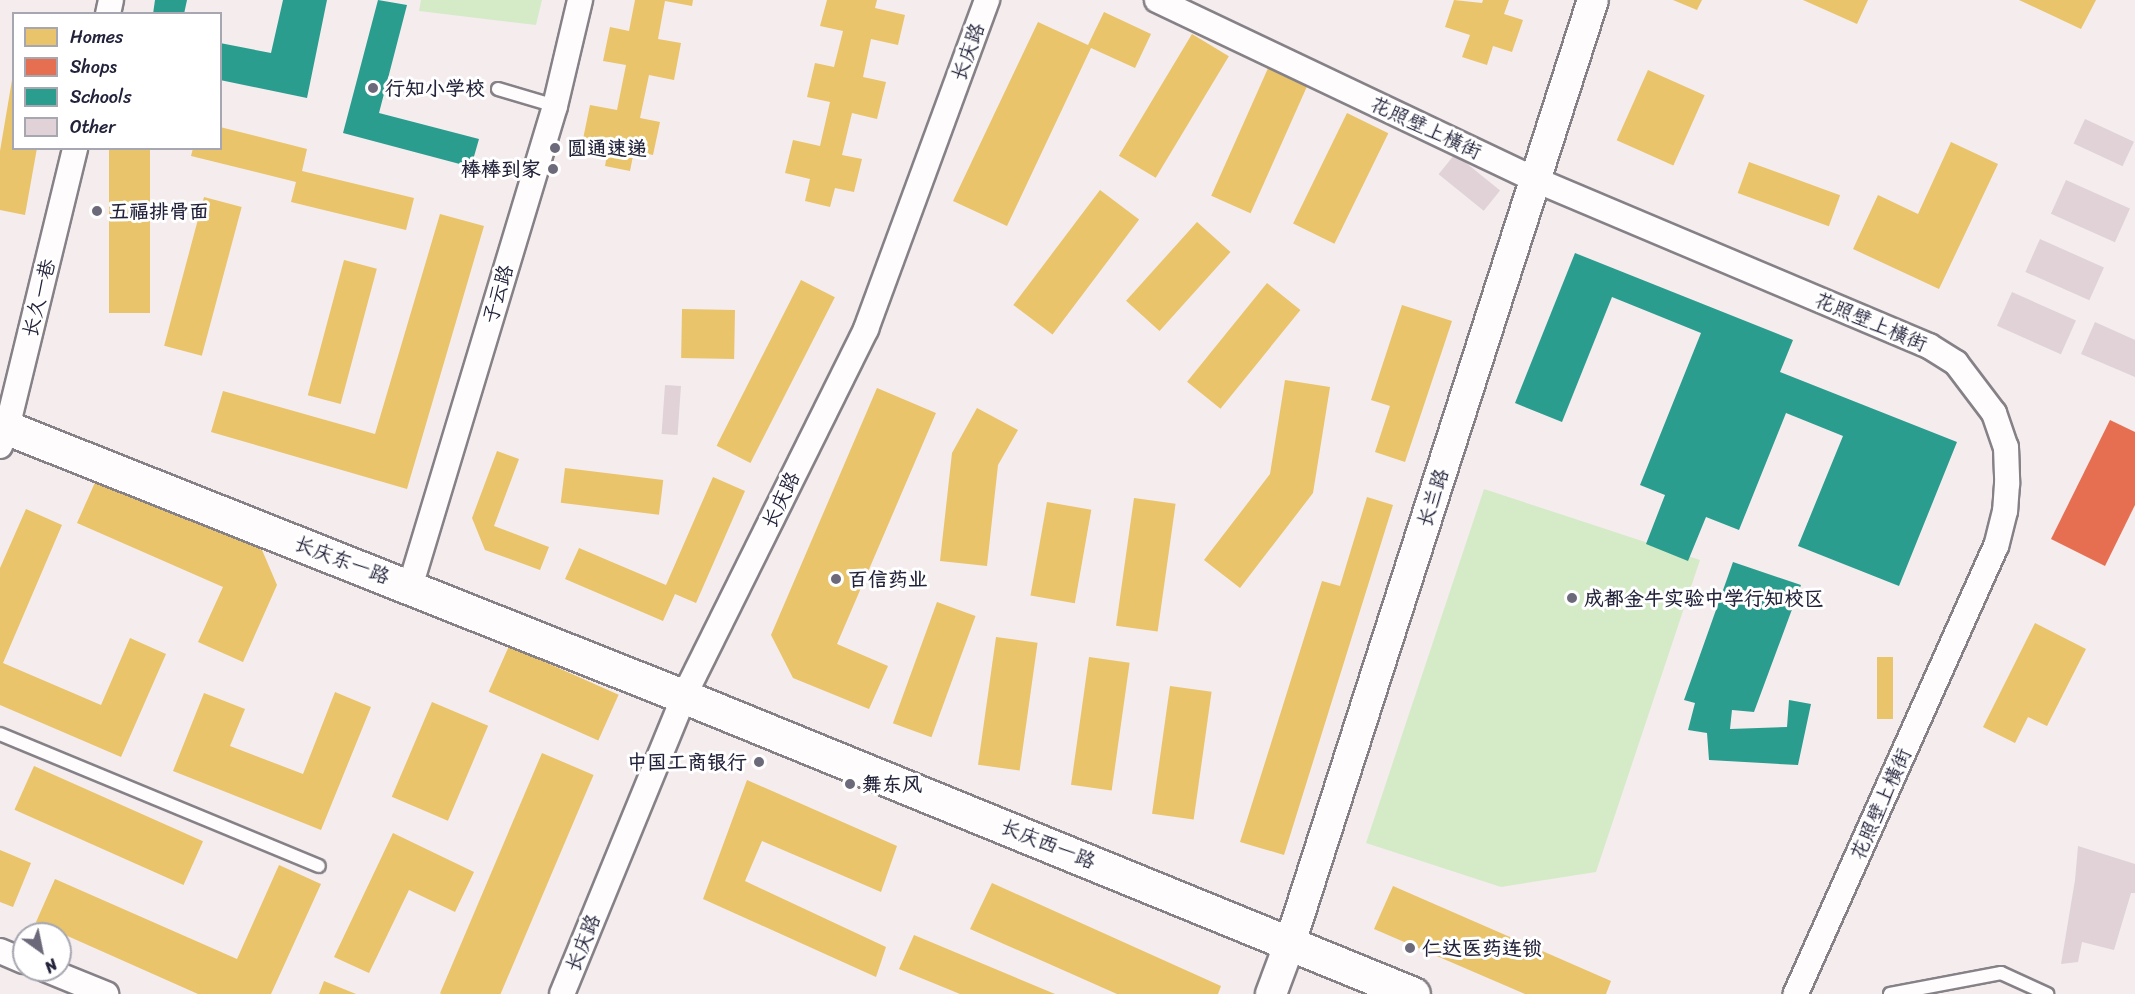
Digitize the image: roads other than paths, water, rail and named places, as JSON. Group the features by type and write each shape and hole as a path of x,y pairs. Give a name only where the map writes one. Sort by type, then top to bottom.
{"main road":[{"name":"长庆东一路","path":"2,433 410,587 684,696"},
{"name":"长庆西一路","path":"684,696 1413,994"}],"street":[{"name":"子云路","path":"410,587 555,106 580,0"},
{"name":"长庆路","path":"562,994 684,696 866,329 987,0"},
{"name":"花照壁上横街","path":"1157,0 1536,180 1929,346 1956,363 1976,386 1994,413 2006,447 2005,511 1996,546 1796,994"},
{"name":"长兰路","path":"1271,994 1290,943 1593,0"},
{"name":"长久一巷","path":"2,433 74,150"},
{"path":"72,980 106,994"}],"lane":[{"path":"498,89 555,106"},
{"path":"0,734 319,866"},
{"path":"1890,994 2001,973 2047,994"}],"place":[{"name":"行知小学校","path":"373,88"},
{"name":"圆通速递","path":"555,148"},
{"name":"棒棒到家","path":"553,169"},
{"name":"五福排骨面","path":"97,211"},
{"name":"百信药业","path":"836,579"},
{"name":"成都金牛实验中学行知校区","path":"1572,598"},
{"name":"中国工商银行","path":"759,762"},
{"name":"舞东风","path":"850,784"},
{"name":"仁达医药连锁","path":"1410,948"}]}
